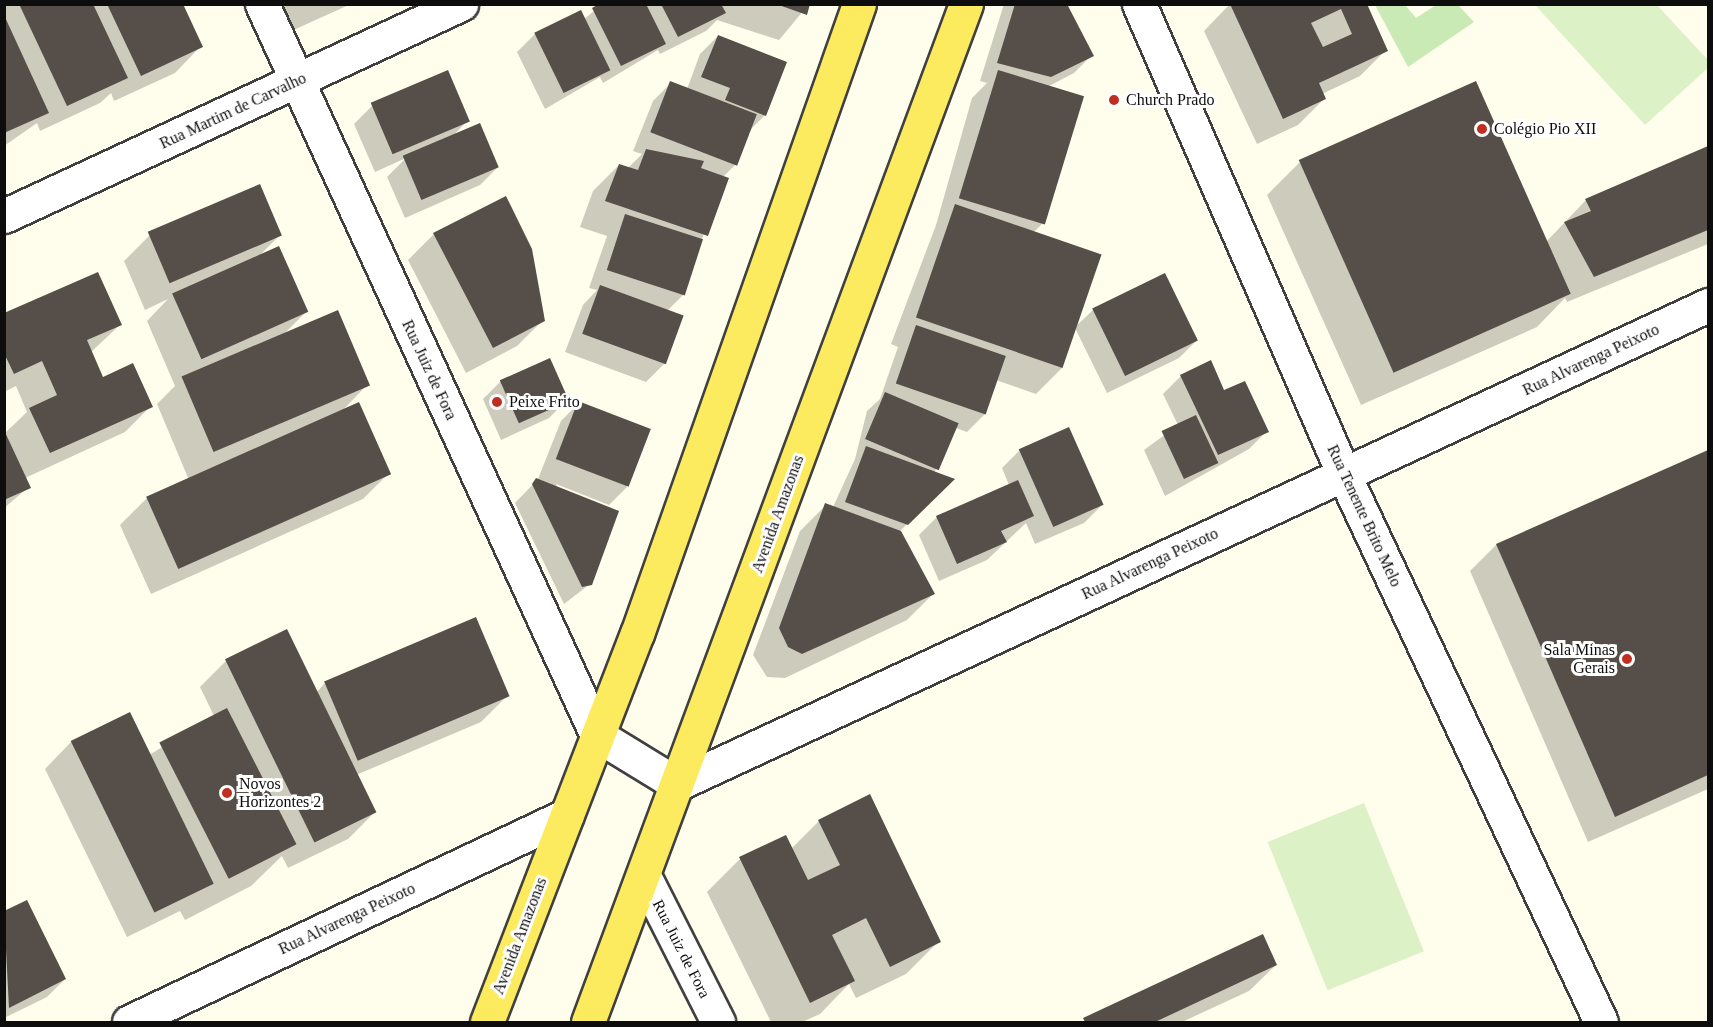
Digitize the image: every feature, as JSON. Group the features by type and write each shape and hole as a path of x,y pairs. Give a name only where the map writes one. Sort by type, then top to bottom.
{"main road":[{"name":"Avenida Amazonas","path":"487,1023 597,735 859,4"},
{"name":"Avenida Amazonas","path":"588,1023 966,4"}],"street":[{"name":"Rua Juiz de Fora","path":"262,4 597,735"},
{"name":"Rua Martim de Carvalho","path":"4,216 461,4"},
{"name":"Rua Tenente Brito Melo","path":"1139,4 1344,475 1601,1023"},
{"name":"Rua Alvarenga Peixoto","path":"677,784 1708,305"},
{"path":"597,735 677,784"},
{"name":"Rua Alvarenga Peixoto","path":"129,1023 566,815"},
{"name":"Rua Juiz de Fora","path":"644,876 718,1023"}],"green space":[{"path":"1375,5 1405,5 1416,18 1436,5 1458,5 1474,22 1408,67"},
{"path":"1535,5 1657,5 1708,60 1708,68 1645,125"},
{"path":"1364,803 1424,951 1328,990 1268,842"}],"building":[{"path":"19,4 93,4 128,78 67,106"},
{"path":"107,4 183,4 203,47 141,76"},
{"path":"599,4 646,4 666,44 621,66 592,8"},
{"path":"661,4 721,4 726,13 678,37"},
{"path":"776,4 810,4 807,15"},
{"path":"1015,4 1067,4 1094,56 1051,77 997,63"},
{"path":"1230,4 1367,4 1388,51 1319,83 1326,99 1283,119","holes":["1341,9 1352,34 1323,47 1311,23"]},
{"path":"581,10 610,70 564,93 534,33"},
{"path":"4,15 49,113 4,133"},
{"path":"718,35 787,62 766,116 725,100 730,88 701,77"},
{"path":"448,70 470,122 393,154 371,103"},
{"path":"998,70 1084,96 1045,224 959,198"},
{"path":"670,81 757,114 737,166 650,132"},
{"path":"1476,81 1571,294 1394,373 1299,160"},
{"path":"480,123 499,167 421,200 403,156"},
{"path":"1708,146 1708,230 1594,277 1564,222 1591,211 1585,199"},
{"path":"646,149 704,161 701,168 729,178 708,236 605,201 619,164 638,170"},
{"path":"260,184 282,236 170,283 148,232"},
{"path":"506,196 532,249 545,321 493,348 433,233"},
{"path":"955,204 1102,254 1062,368 916,317"},
{"path":"625,214 703,239 685,295 607,270"},
{"path":"279,246 308,312 201,359 172,294"},
{"path":"98,272 122,325 87,340 103,377 133,363 153,407 50,453 29,408 57,395 42,361 14,374 4,353 4,313"},
{"path":"1165,273 1198,340 1125,376 1092,309"},
{"path":"600,285 684,315 666,364 582,334"},
{"path":"338,310 370,385 214,452 182,376"},
{"path":"916,325 1006,356 986,415 896,384"},
{"path":"550,358 569,401 519,423 500,380"},
{"path":"1211,360 1224,390 1245,381 1269,432 1218,455 1180,375"},
{"path":"885,392 959,423 939,470 865,439"},
{"path":"578,401 651,429 629,487 556,459"},
{"path":"359,402 391,474 178,569 146,497"},
{"path":"1196,415 1218,463 1184,479 1162,431"},
{"path":"1069,427 1104,505 1053,527 1019,449"},
{"path":"4,430 31,488 4,500"},
{"path":"866,446 955,479 908,525 845,502"},
{"name":"Sala Minas Gerais","path":"1708,450 1708,775 1615,817 1496,544"},
{"path":"536,478 619,511 592,585 582,587 532,484"},
{"path":"1018,480 1034,516 1001,531 1007,542 957,564 936,516"},
{"path":"825,503 901,531 935,594 802,654 788,647 779,628"},
{"path":"476,617 510,696 358,761 324,681"},
{"path":"287,629 376,812 314,843 225,659"},
{"name":"Novos Horizontes 2","path":"227,708 296,844 229,879 159,743"},
{"path":"130,712 214,884 154,913 71,741"},
{"path":"870,794 941,942 890,967 866,918 832,935 855,981 810,1003 739,857 786,835 808,880 840,865 818,820"},
{"path":"27,900 66,979 9,1008 4,911"},
{"path":"1263,934 1277,965 1155,1022 1085,1022 1083,1018"}],"place":[{"name":"Church Prado","path":"1114,100"},
{"name":"Colégio Pio XII","path":"1482,129"},
{"name":"Peixe Frito","path":"497,402"},
{"name":"Sala Minas Gerais","path":"1627,659"},
{"name":"Novos Horizontes 2","path":"227,793"}]}
